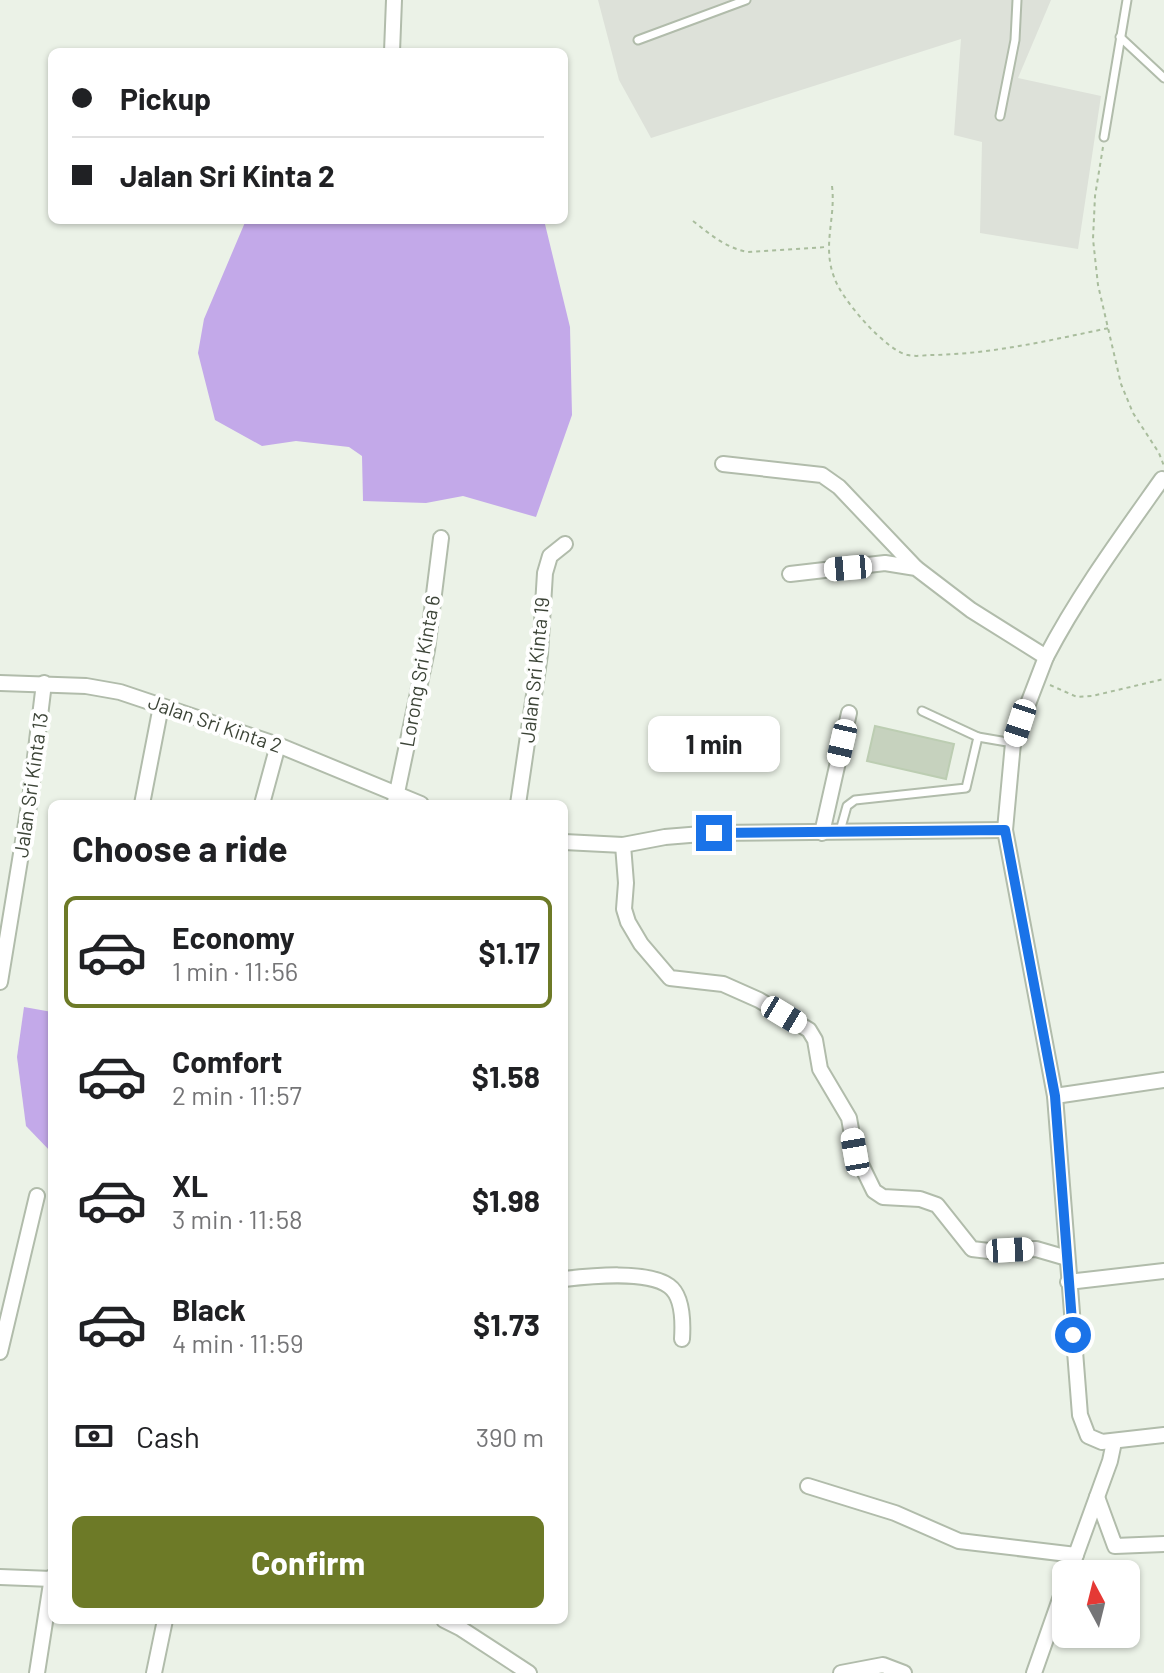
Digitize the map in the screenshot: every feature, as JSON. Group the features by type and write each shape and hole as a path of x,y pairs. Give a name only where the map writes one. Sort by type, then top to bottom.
{"street":[{"path":"392,48 394,0"},
{"path":"723,464 822,475 839,487 916,568 971,610 1046,657"},
{"path":"1163,473 1070,611 1046,657 1013,743 1005,830 1055,1096 1068,1282 1083,1428 1095,1440 1114,1442 1164,1435"},
{"name":"Lorong Sri Kinta 6","path":"396,799 427,650 441,538"},
{"name":"Jalan Sri Kinta 19","path":"519,800 540,654 545,573 550,556 565,544"},
{"path":"790,574 885,563 916,568"},
{"name":"Jalan Sri Kinta 2","path":"0,683 86,686 120,692 278,745 396,799"},
{"name":"Jalan Sri Kinta 13","path":"0,982 30,799 44,683"},
{"path":"143,800 161,706"},
{"path":"822,833 849,713"},
{"path":"263,800 278,745"},
{"path":"568,842 623,845 665,837 714,833 1005,830"},
{"path":"623,845 626,883 624,909 641,944 670,978 723,984 759,1000 809,1030 815,1040 820,1069 849,1118 855,1152 874,1191 883,1197 920,1199 937,1205 972,1249 1036,1249 1067,1258"},
{"path":"1055,1096 1164,1080"},
{"path":"0,1352 37,1196"},
{"path":"1068,1282 1164,1271"},
{"path":"568,1279 627,1276 655,1280 671,1287 683,1320 682,1339"},
{"path":"1074,1560 1114,1442"},
{"path":"808,1486 895,1513 959,1541 1076,1555"},
{"path":"1097,1497 1115,1546 1164,1544"},
{"path":"0,1577 48,1579"},
{"path":"37,1673 48,1604"},
{"path":"1034,1673 1052,1622"},
{"path":"154,1673 164,1624"},
{"path":"452,1624 529,1673"},
{"path":"841,1673 883,1665 904,1673"}],"lane":[{"path":"638,40 746,0"},
{"path":"1000,116 1015,40 1017,0"},
{"path":"1104,137 1127,0"},
{"path":"1120,37 1164,78"},
{"path":"922,711 978,737 1013,743"},
{"path":"840,831 847,806 855,800 966,788 978,737"}],"path":[{"path":"1104,137 1095,196 1093,239 1098,285 1121,384 1133,413 1159,453 1163,473"},
{"path":"832,186 827,246 834,279 863,323 906,355 955,355 1038,343 1109,328"},
{"path":"693,221 737,250 748,252 827,246"},
{"path":"1036,680 1077,697 1113,693 1164,679"}],"shaded area":[{"path":"598,0 1051,0 1018,78 1101,96 1078,249 980,233 982,142 954,135 961,39 651,138 619,80"},
{"path":"244,224 545,224 570,327 572,415 536,517 463,496 426,503 363,501 362,456 349,447 296,441 262,446 215,420 198,353 204,319"},
{"path":"24,1007 48,1011 48,1149 26,1126 17,1057"}],"building":[{"path":"875,726 954,744 946,779 867,761"}],"route":[{"path":"714,833 1005,830 1055,1096 1073,1335"}]}
